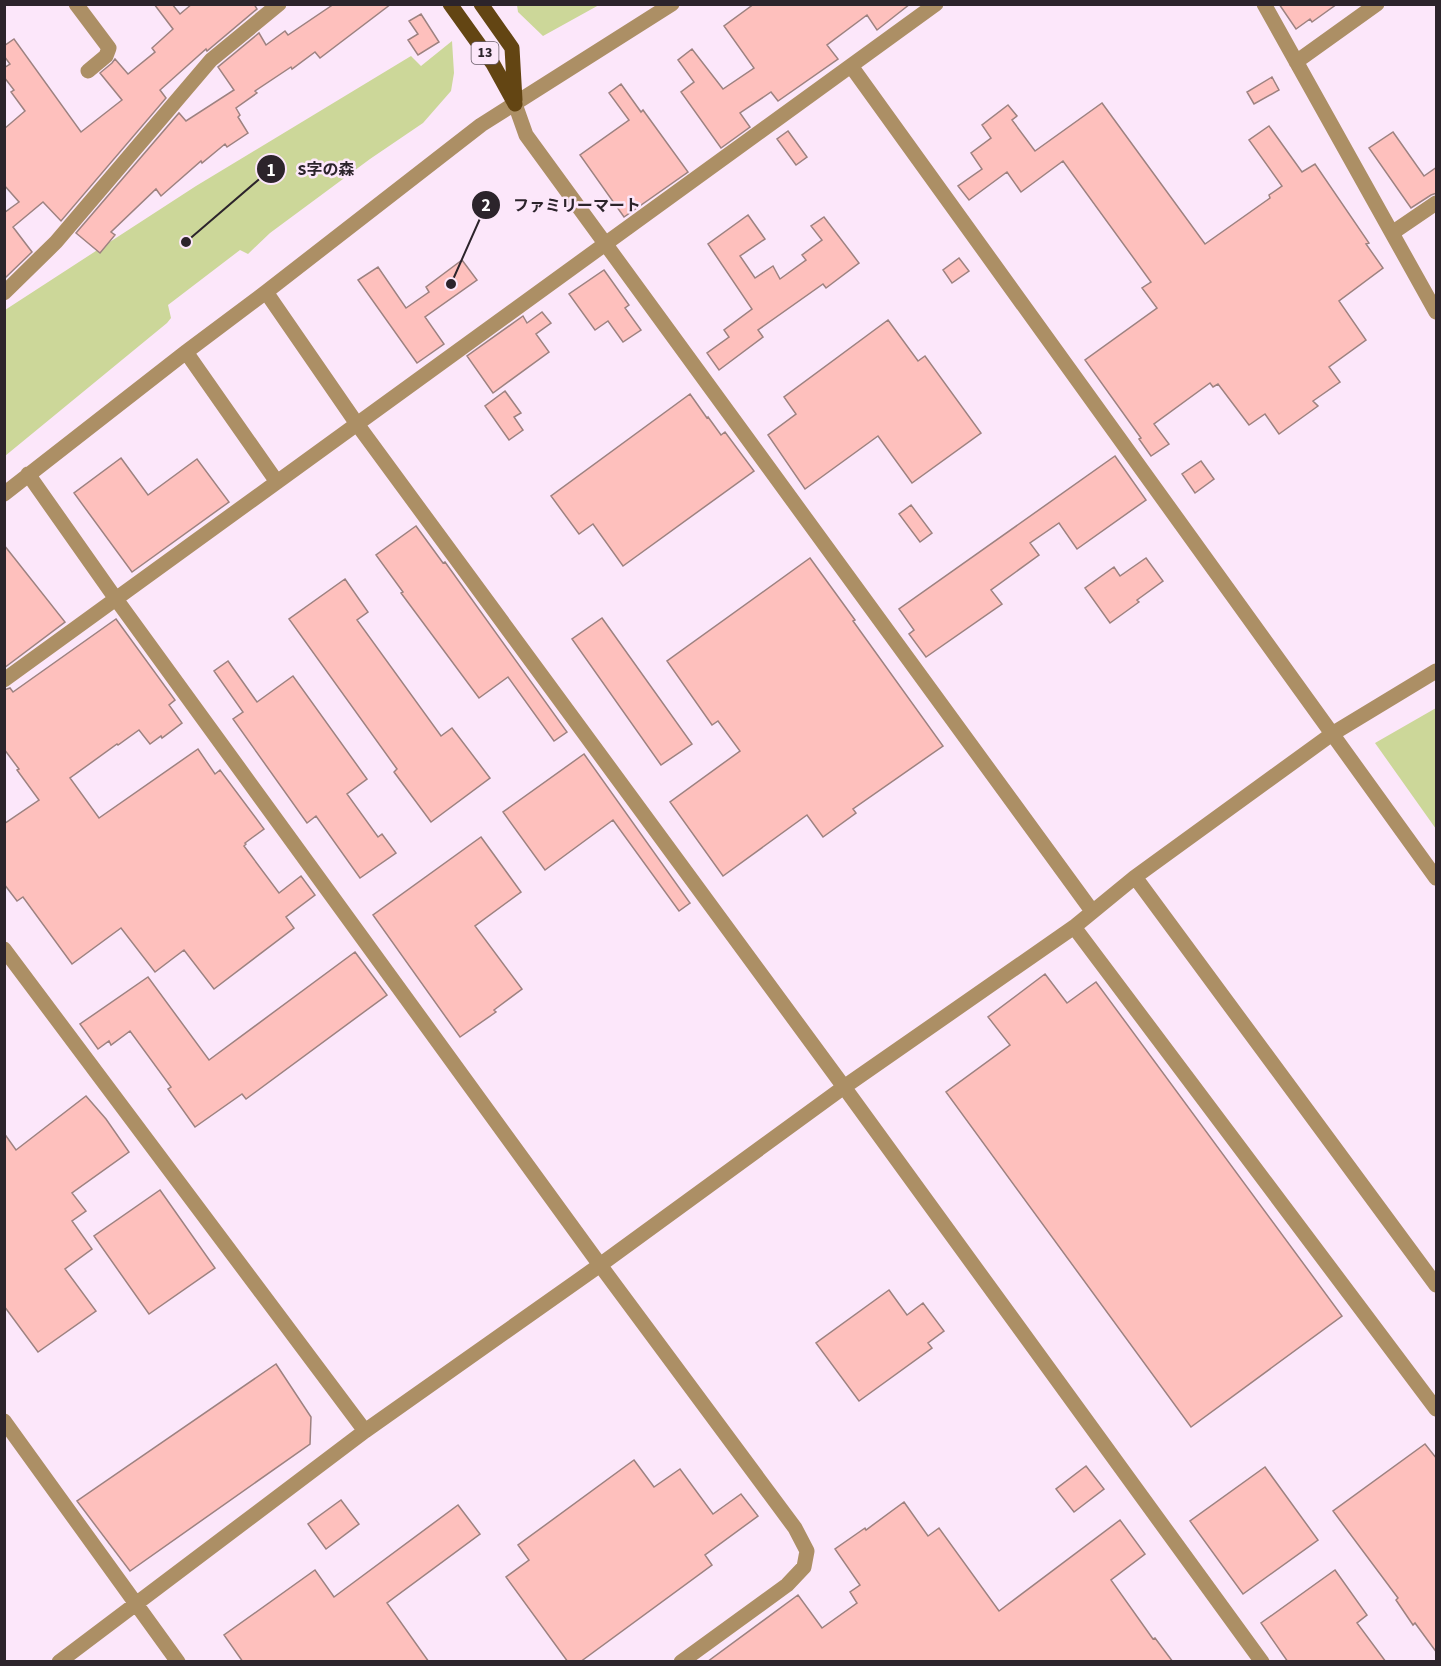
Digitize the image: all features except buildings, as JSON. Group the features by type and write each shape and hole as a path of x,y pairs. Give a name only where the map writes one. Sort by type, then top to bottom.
{"main road":[{"name":"13","path":"450,4 493,64 515,104"},
{"name":"13","path":"481,4 512,48 515,104"}],"street":[{"path":"76,4 109,48 106,57 88,70"},
{"path":"4,293 56,242 211,60 279,4"},
{"path":"4,494 186,351 481,126 672,4"},
{"path":"1263,4 1437,312"},
{"path":"1296,62 1377,4"},
{"path":"4,680 851,66 930,6"},
{"path":"851,66 1437,878"},
{"path":"515,104 526,135 1092,911"},
{"path":"1392,233 1437,202"},
{"path":"266,292 357,424 844,1087 1262,1662"},
{"path":"186,351 277,482"},
{"path":"28,474 116,599 600,1265 795,1528 807,1551 804,1567 787,1585 681,1662"},
{"path":"59,1662 365,1431 600,1265 844,1087 1074,927 1135,878 1332,734 1437,670"},
{"path":"1135,878 1437,1285"},
{"path":"1074,927 1437,1409"},
{"path":"4,949 365,1431"},
{"path":"4,1421 178,1662"}],"green space":[{"path":"517,4 599,5 543,36 518,12"},
{"path":"452,41 454,73 451,91 423,123 270,233 248,254 240,250 168,305 171,318 167,323 5,456 5,310 196,186 411,56 421,66"},
{"path":"1436,708 1436,829 1375,743"}],"place":[{"name":"S字の森","path":"186,242"},
{"name":"ファミリーマート","path":"451,284"}]}
